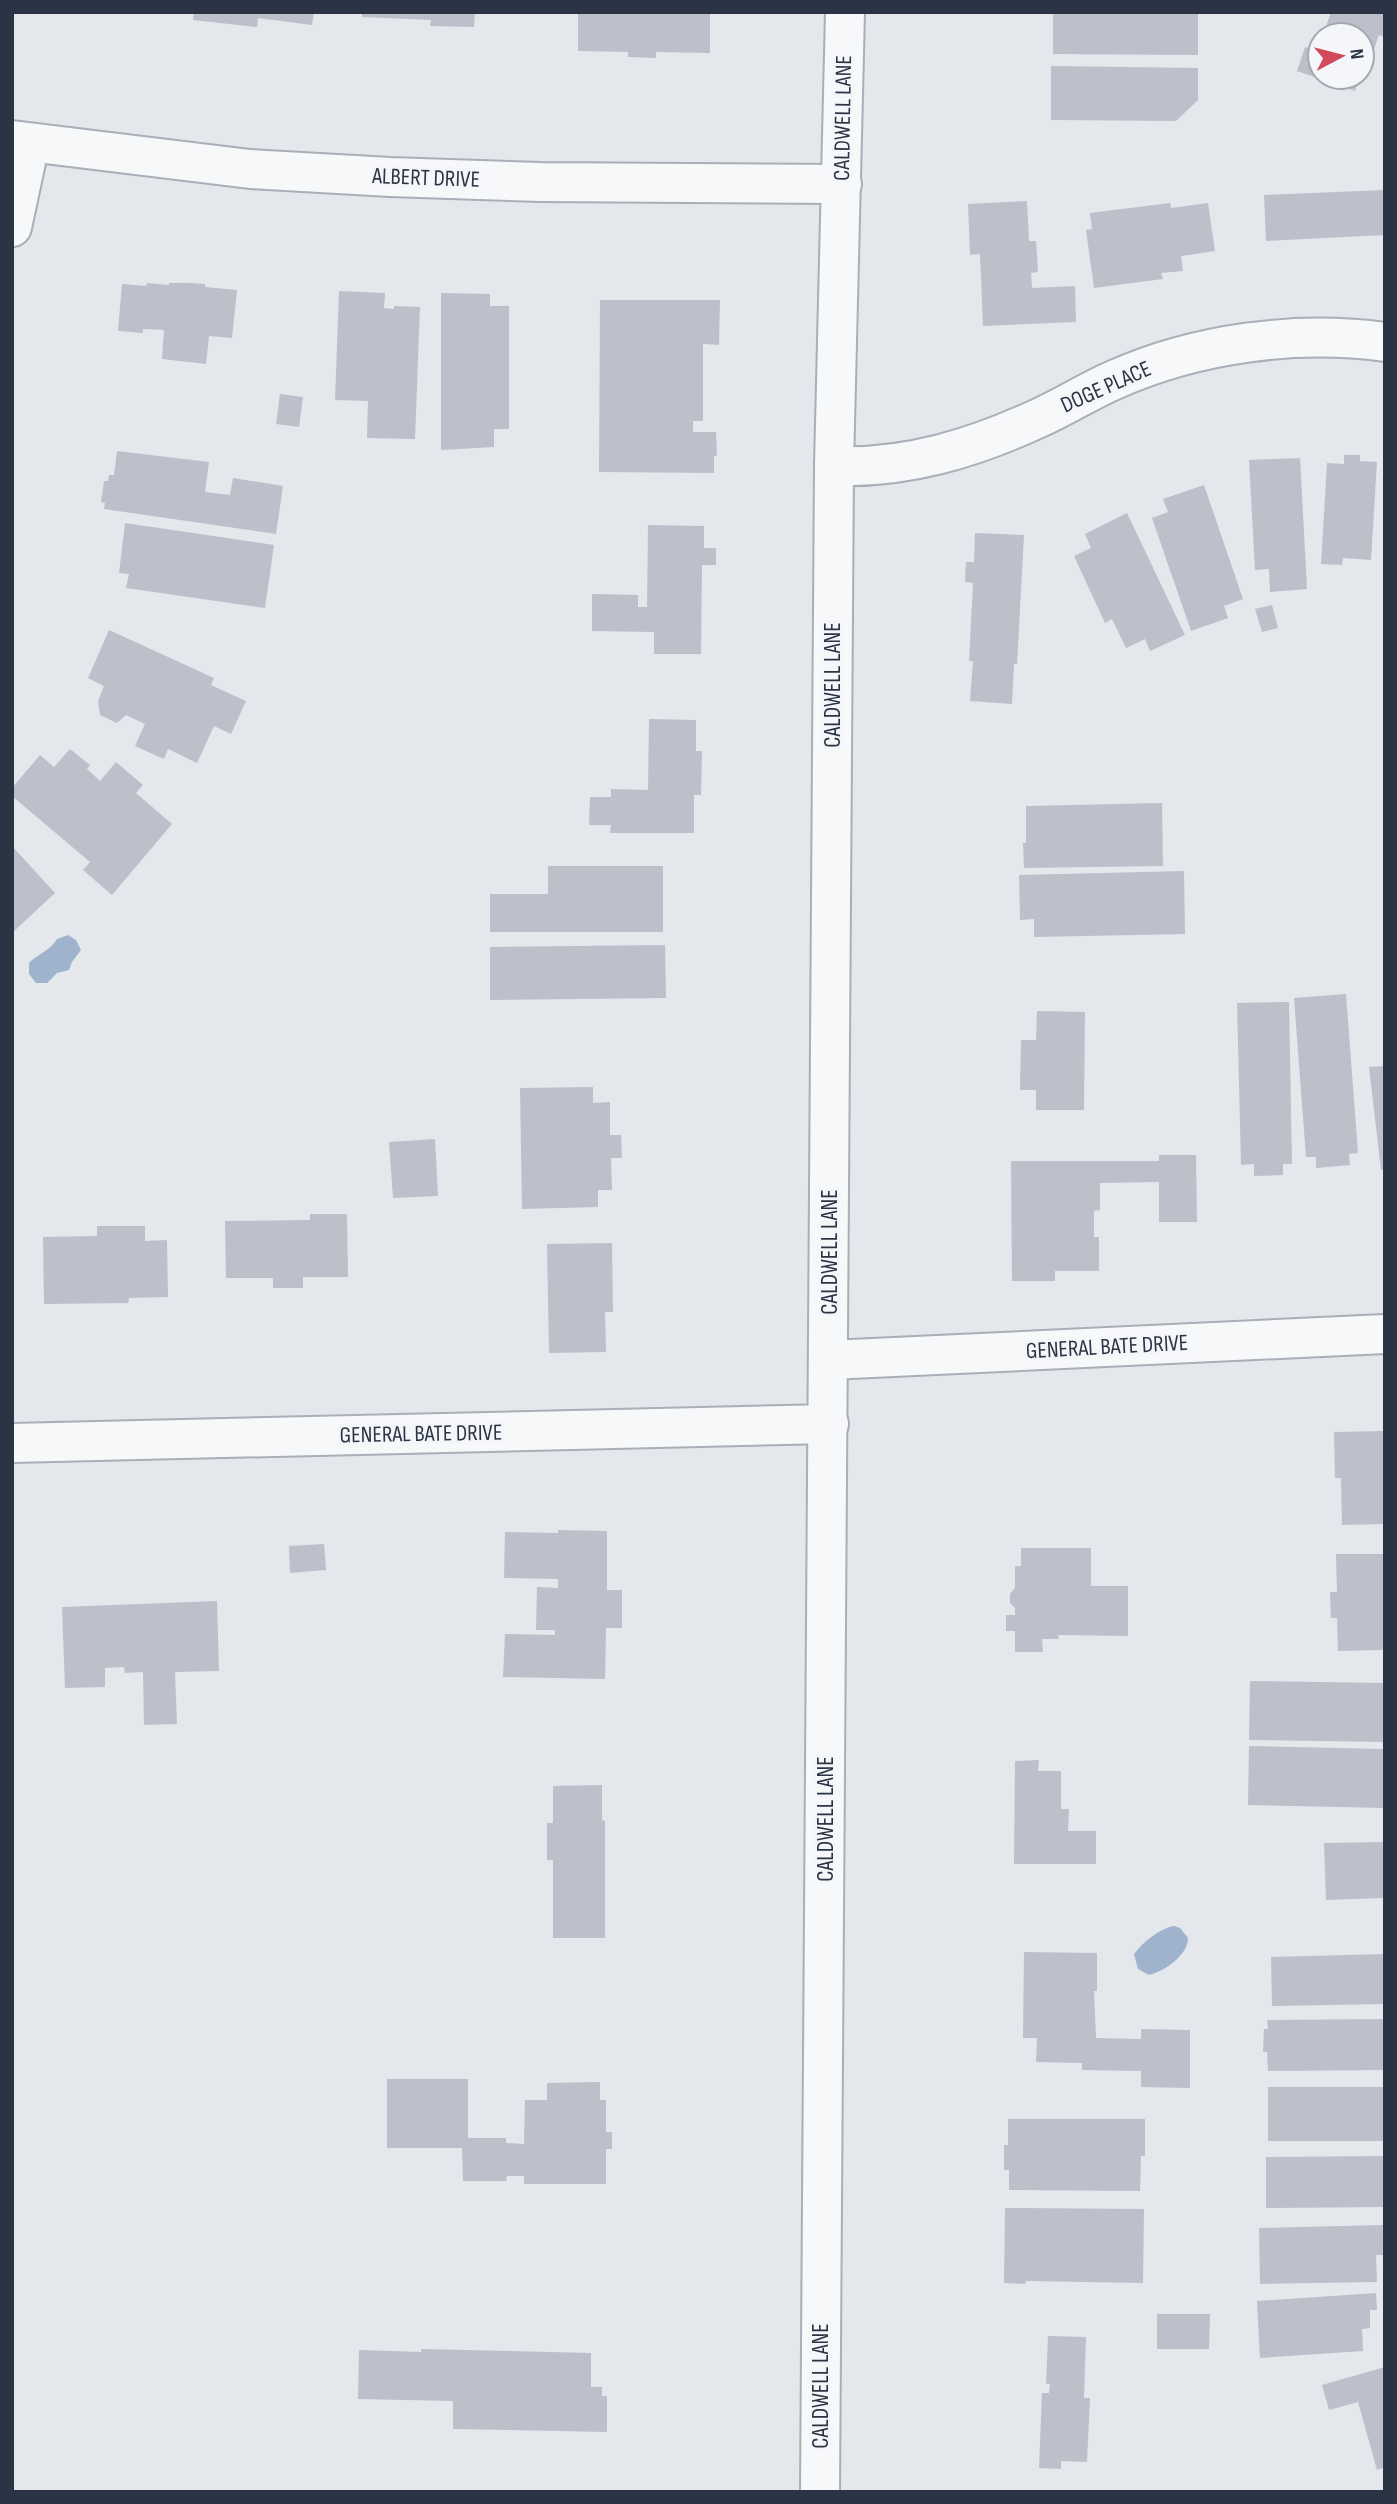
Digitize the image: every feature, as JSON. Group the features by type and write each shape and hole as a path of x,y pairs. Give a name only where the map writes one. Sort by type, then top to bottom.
{"street":[{"name":"CALDWELL LANE","path":"820,2492 834,466 845,12"},
{"name":"ALBERT DRIVE","path":"21,141 250,169 390,177 540,182 842,184"},
{"path":"12,227 21,141"},
{"name":"DOGE PLACE","path":"834,466 853,467 901,462 977,445 1040,418 1115,379 1210,350 1310,337 1385,342"},
{"name":"GENERAL BATE DRIVE","path":"829,1360 1385,1334"},
{"name":"GENERAL BATE DRIVE","path":"12,1443 829,1424"}],"water":[{"path":"68,935 76,940 81,950 69,970 57,973 47,983 36,983 29,974 29,963 57,939"},
{"path":"1174,1926 1180,1928 1188,1938 1180,1956 1162,1970 1149,1975 1138,1969 1134,1954 1137,1950 1157,1933"}],"building":[{"path":"194,12 314,12 312,25 258,18 257,27 193,20"},
{"path":"362,12 475,12 474,27 430,26 431,20 362,17"},
{"path":"578,12 710,12 710,53 656,52 656,58 628,57 628,52 578,51"},
{"path":"1053,12 1198,12 1198,55 1053,54"},
{"path":"1331,12 1385,12 1385,37 1379,35 1376,43 1376,21 1328,21"},
{"path":"1306,47 1306,74 1297,71"},
{"path":"1051,66 1198,68 1198,100 1176,121 1051,120"},
{"path":"1385,190 1385,235 1266,241 1264,195"},
{"path":"1027,201 1029,241 1036,241 1038,272 1031,273 1032,288 1075,286 1076,322 983,326 980,254 970,255 968,204"},
{"path":"1170,203 1171,208 1208,203 1215,251 1181,256 1183,271 1161,273 1163,279 1094,288 1086,230 1092,229 1090,213"},
{"path":"147,283 205,284 205,287 237,290 232,338 209,336 206,364 162,359 164,330 143,329 143,333 118,331 122,284 146,286"},
{"path":"339,291 385,293 384,308 420,307 415,439 367,438 368,401 335,400"},
{"path":"441,293 490,294 490,306 509,306 509,429 494,429 494,447 441,450"},
{"path":"600,300 720,300 719,345 703,344 703,421 693,421 693,432 716,432 717,456 714,456 714,473 599,472"},
{"path":"280,394 303,397 299,427 276,424"},
{"path":"117,451 209,462 205,492 230,495 233,478 283,486 276,534 104,509 105,503 101,502 104,481 108,481 109,475 114,475"},
{"path":"1344,455 1360,455 1360,461 1377,462 1371,560 1343,558 1342,565 1321,564 1327,463 1344,464"},
{"path":"1300,458 1307,589 1270,592 1269,569 1255,570 1249,460"},
{"path":"1204,485 1243,599 1224,606 1228,618 1191,631 1152,518 1168,512 1163,499"},
{"path":"1127,513 1185,635 1150,651 1145,639 1126,648 1112,619 1105,623 1074,556 1091,548 1085,534"},
{"path":"125,523 274,545 265,608 126,588 129,574 119,573"},
{"path":"648,525 704,526 704,548 716,548 716,565 702,565 701,654 654,654 654,632 592,631 592,594 638,595 638,607 647,607"},
{"path":"975,533 1024,535 1017,664 1014,664 1012,704 970,701 973,583 965,582 966,562 974,562"},
{"path":"1272,605 1278,628 1262,632 1255,609"},
{"path":"109,630 214,678 211,685 246,701 231,734 214,726 197,763 168,749 164,759 135,746 145,724 126,715 117,723 100,715 98,701 104,686 88,678"},
{"path":"649,719 696,720 696,751 702,751 701,795 694,795 694,833 610,833 611,825 589,825 590,797 611,797 611,789 648,790"},
{"path":"70,749 90,765 87,769 100,781 116,762 143,785 136,793 172,824 112,895 83,870 90,862 12,796 12,788 40,755 54,767"},
{"path":"1162,803 1163,866 1024,868 1026,806"},
{"path":"12,846 55,893 12,933"},
{"path":"548,866 663,866 663,932 490,932 490,894 548,894"},
{"path":"1184,871 1185,934 1034,937 1034,919 1020,920 1019,875"},
{"path":"665,945 666,998 490,1000 490,947"},
{"path":"1346,994 1358,1153 1349,1154 1350,1165 1316,1168 1316,1157 1306,1157 1294,998"},
{"path":"1289,1002 1292,1164 1283,1164 1283,1175 1254,1176 1254,1164 1241,1165 1237,1003"},
{"path":"1037,1011 1085,1012 1084,1110 1036,1110 1036,1090 1020,1090 1021,1040 1036,1040"},
{"path":"1385,1066 1385,1170 1381,1170 1369,1067"},
{"path":"593,1087 593,1103 610,1102 610,1135 621,1135 622,1158 611,1158 612,1190 598,1190 598,1207 522,1209 520,1088"},
{"path":"435,1139 438,1196 393,1198 389,1142"},
{"path":"1159,1155 1196,1155 1197,1222 1159,1222 1159,1182 1100,1183 1100,1210 1094,1211 1094,1237 1099,1237 1099,1271 1055,1271 1055,1281 1012,1281 1011,1161 1159,1161"},
{"path":"310,1214 347,1214 348,1277 303,1277 303,1288 273,1288 273,1278 226,1278 225,1221 310,1220"},
{"path":"97,1226 145,1226 145,1241 167,1240 168,1297 129,1298 128,1303 44,1304 43,1237 97,1236"},
{"path":"612,1243 613,1312 605,1312 606,1352 549,1353 547,1244"},
{"path":"1385,1431 1385,1524 1342,1525 1341,1478 1335,1478 1334,1432"},
{"path":"558,1530 607,1531 607,1590 622,1590 622,1628 606,1628 605,1679 503,1677 505,1634 555,1635 555,1630 536,1630 537,1587 558,1588 558,1579 504,1578 505,1532 558,1533"},
{"path":"324,1544 326,1570 290,1573 289,1546"},
{"path":"1021,1548 1091,1548 1091,1586 1128,1586 1128,1636 1058,1635 1059,1639 1042,1639 1043,1652 1015,1652 1015,1631 1006,1631 1006,1615 1015,1615 1010,1594 1015,1588 1015,1566 1021,1566"},
{"path":"1336,1554 1385,1554 1383,1650 1338,1651 1337,1618 1331,1618 1330,1592 1337,1592"},
{"path":"217,1601 219,1671 175,1672 177,1724 144,1725 143,1672 125,1673 124,1667 105,1668 105,1687 65,1688 62,1607"},
{"path":"1250,1681 1385,1683 1385,1742 1249,1740"},
{"path":"1249,1746 1385,1749 1385,1808 1248,1805"},
{"path":"1039,1760 1038,1771 1061,1771 1061,1809 1069,1809 1068,1831 1096,1831 1096,1864 1014,1864 1015,1761"},
{"path":"602,1785 602,1820 605,1821 605,1938 553,1938 553,1860 547,1860 547,1823 553,1823 553,1786"},
{"path":"1385,1842 1385,1898 1326,1900 1324,1843"},
{"path":"1024,1952 1097,1953 1097,1991 1094,1991 1096,2038 1141,2039 1141,2029 1190,2030 1190,2088 1141,2087 1141,2071 1082,2070 1082,2063 1036,2062 1037,2038 1023,2038"},
{"path":"1385,1954 1385,2004 1272,2006 1271,1957"},
{"path":"1385,2019 1385,2070 1268,2071 1267,2052 1263,2052 1264,2029 1268,2029 1267,2020"},
{"path":"387,2079 468,2079 468,2138 506,2138 506,2143 524,2144 525,2100 547,2100 547,2083 600,2082 600,2100 606,2100 606,2132 612,2132 612,2149 606,2149 606,2184 524,2184 524,2176 507,2176 506,2181 463,2181 462,2148 387,2148"},
{"path":"1268,2087 1385,2087 1385,2141 1268,2141"},
{"path":"1008,2119 1145,2119 1145,2156 1141,2156 1140,2191 1009,2190 1009,2170 1004,2170"},
{"path":"1384,2156 1385,2207 1266,2208 1266,2157"},
{"path":"1005,2208 1144,2209 1143,2283 1004,2283"},
{"path":"1385,2225 1385,2255 1376,2255 1377,2282 1260,2284 1259,2228"},
{"path":"1376,2293 1377,2310 1370,2310 1370,2328 1362,2329 1363,2351 1260,2358 1257,2301"},
{"path":"1157,2314 1210,2314 1209,2349 1157,2349"},
{"path":"1048,2336 1086,2337 1084,2398 1090,2398 1087,2462 1061,2461 1061,2469 1039,2468 1042,2393 1049,2393 1050,2384 1046,2384"},
{"path":"421,2349 591,2353 591,2387 602,2387 602,2396 607,2396 607,2432 453,2429 453,2401 358,2399 359,2350 421,2352"},
{"path":"1385,2367 1385,2467 1377,2470 1358,2402 1329,2410 1322,2385"}]}
